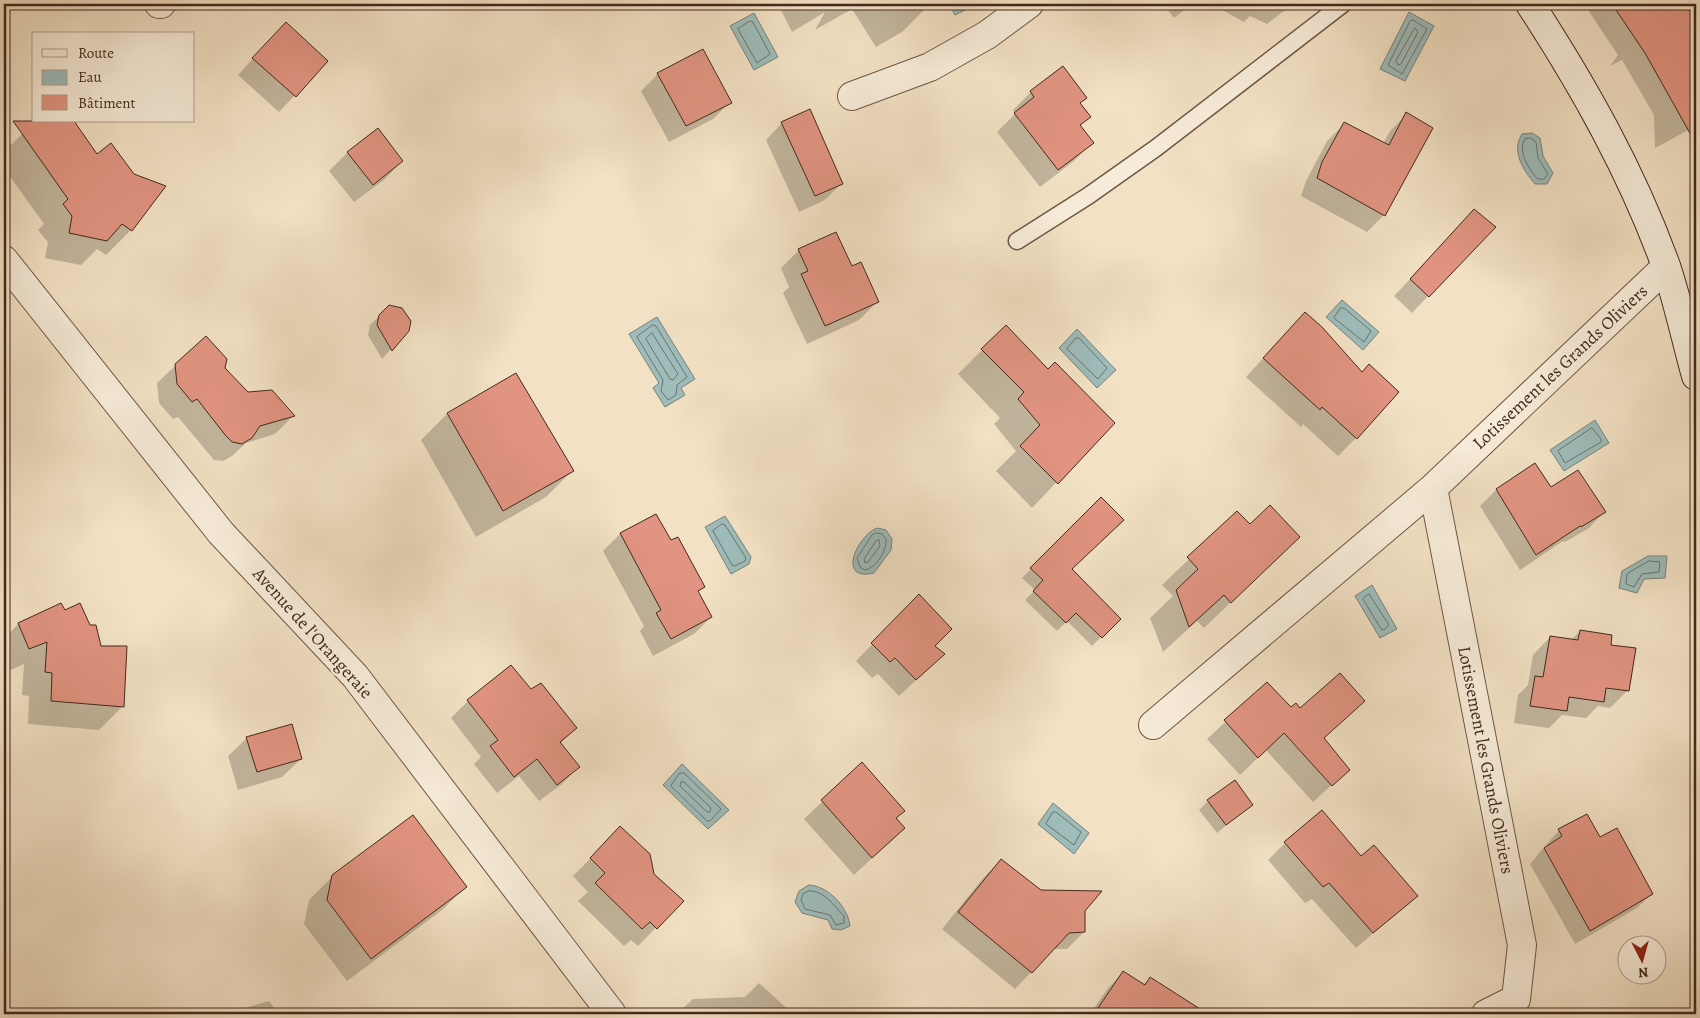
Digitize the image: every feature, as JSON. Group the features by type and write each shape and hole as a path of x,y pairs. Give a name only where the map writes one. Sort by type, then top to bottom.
{"street":[{"path":"852,96 930,68 987,35 1029,4"},
{"path":"1530,4 1570,66 1621,158 1666,267 1696,376"},
{"name":"Avenue de l'Orangeraie","path":"4,260 221,534 355,676 612,1014"},
{"name":"Lotissement les Grands Oliviers","path":"1154,725 1433,488 1666,267"},
{"name":"Lotissement les Grands Oliviers","path":"1433,488 1522,945 1516,999 1486,1014"}],"lane":[{"path":"1017,241 1088,196 1156,148 1343,4"}],"water":[{"path":"949,4 977,4 955,15"},
{"path":"1409,12 1434,26 1405,81 1380,69"},
{"path":"754,13 778,57 754,70 730,26"},
{"path":"1532,133 1540,138 1543,156 1553,173 1547,184 1535,184 1526,173 1518,154 1519,140 1522,134"},
{"path":"1342,300 1379,332 1363,350 1326,317"},
{"path":"657,317 695,379 681,388 685,395 665,407 653,388 659,383 629,334"},
{"path":"1077,329 1116,370 1097,388 1059,348"},
{"path":"1595,420 1609,443 1564,471 1550,450"},
{"path":"725,516 751,557 749,564 731,574 705,527"},
{"path":"877,528 886,530 892,539 891,550 874,573 862,574 856,571 853,565 854,557 857,548 863,540"},
{"path":"1648,556 1667,556 1665,578 1644,579 1637,593 1619,588 1622,571"},
{"path":"1372,585 1397,629 1380,638 1355,596"},
{"path":"682,764 729,810 708,829 663,785"},
{"path":"1053,803 1089,833 1074,854 1038,824"},
{"path":"809,885 823,889 836,899 845,912 850,926 841,930 832,929 828,920 802,913 795,902 799,891"}],"building":[{"path":"1612,4 1696,4 1696,144 1645,53"},
{"path":"286,22 328,61 296,97 252,58"},
{"path":"703,49 732,103 686,126 657,73"},
{"path":"1063,66 1087,98 1080,103 1091,117 1080,125 1094,143 1058,170 1014,113 1034,97 1030,91"},
{"path":"810,109 843,184 815,196 781,122"},
{"path":"1406,112 1433,128 1385,216 1317,178 1322,162 1344,122 1389,145"},
{"path":"13,121 75,122 97,154 111,143 134,174 166,186 132,231 122,224 107,241 69,233 72,216 63,204 68,199"},
{"path":"378,128 403,161 373,185 347,152"},
{"path":"1474,209 1496,227 1429,297 1410,279"},
{"path":"836,232 852,266 861,262 879,302 825,326 801,274 808,271 798,249"},
{"path":"389,305 402,308 411,321 409,331 392,351 377,325 379,315"},
{"path":"1305,312 1322,327 1362,372 1369,364 1399,392 1357,439 1322,407 1320,410 1263,358"},
{"path":"1006,325 1048,369 1055,362 1115,423 1058,484 1020,446 1040,425 1018,399 1024,392 981,349"},
{"path":"206,336 227,359 225,368 248,392 272,390 295,416 260,426 252,438 242,444 232,442 197,399 192,402 177,384 175,364"},
{"path":"516,373 574,471 503,511 447,413"},
{"path":"1535,463 1551,487 1578,470 1606,512 1580,526 1536,555 1496,489"},
{"path":"1101,497 1124,520 1072,569 1121,619 1102,638 1076,613 1066,623 1033,591 1043,580 1030,568"},
{"path":"1270,505 1300,537 1231,603 1224,595 1189,627 1176,590 1198,569 1187,557 1237,511 1250,524"},
{"path":"656,514 671,540 678,537 705,587 698,591 712,617 671,639 656,613 661,610 620,533"},
{"path":"919,594 952,629 935,646 945,654 916,680 895,658 890,662 871,643"},
{"path":"61,603 65,610 80,603 90,625 96,625 101,646 127,646 124,707 51,701 52,673 45,672 47,642 29,649 18,623"},
{"path":"1580,630 1612,635 1611,645 1636,648 1629,691 1606,688 1604,702 1569,697 1567,711 1530,706 1535,676 1543,677 1550,636 1578,640"},
{"path":"511,665 531,689 541,683 577,728 560,742 580,767 557,785 537,759 514,777 490,746 498,740 467,700"},
{"path":"1340,673 1365,701 1324,738 1350,770 1332,786 1284,733 1258,758 1224,720 1267,682 1291,707 1296,703 1300,708"},
{"path":"292,724 302,759 257,772 246,737"},
{"path":"862,762 905,811 896,818 905,828 872,858 821,800"},
{"path":"1235,780 1253,805 1226,825 1207,800"},
{"path":"1322,810 1361,856 1374,845 1418,896 1373,933 1329,883 1323,887 1284,842"},
{"path":"1587,814 1600,837 1617,828 1653,894 1590,931 1544,848 1562,836 1558,829"},
{"path":"413,815 467,887 371,959 327,900 332,875"},
{"path":"620,826 650,854 654,874 684,901 657,929 650,922 642,929 595,883 605,873 590,858"},
{"path":"1001,859 1041,890 1102,891 1085,911 1085,932 1069,933 1032,973 958,912"},
{"path":"1123,971 1145,985 1150,977 1208,1014 1094,1014"}]}
